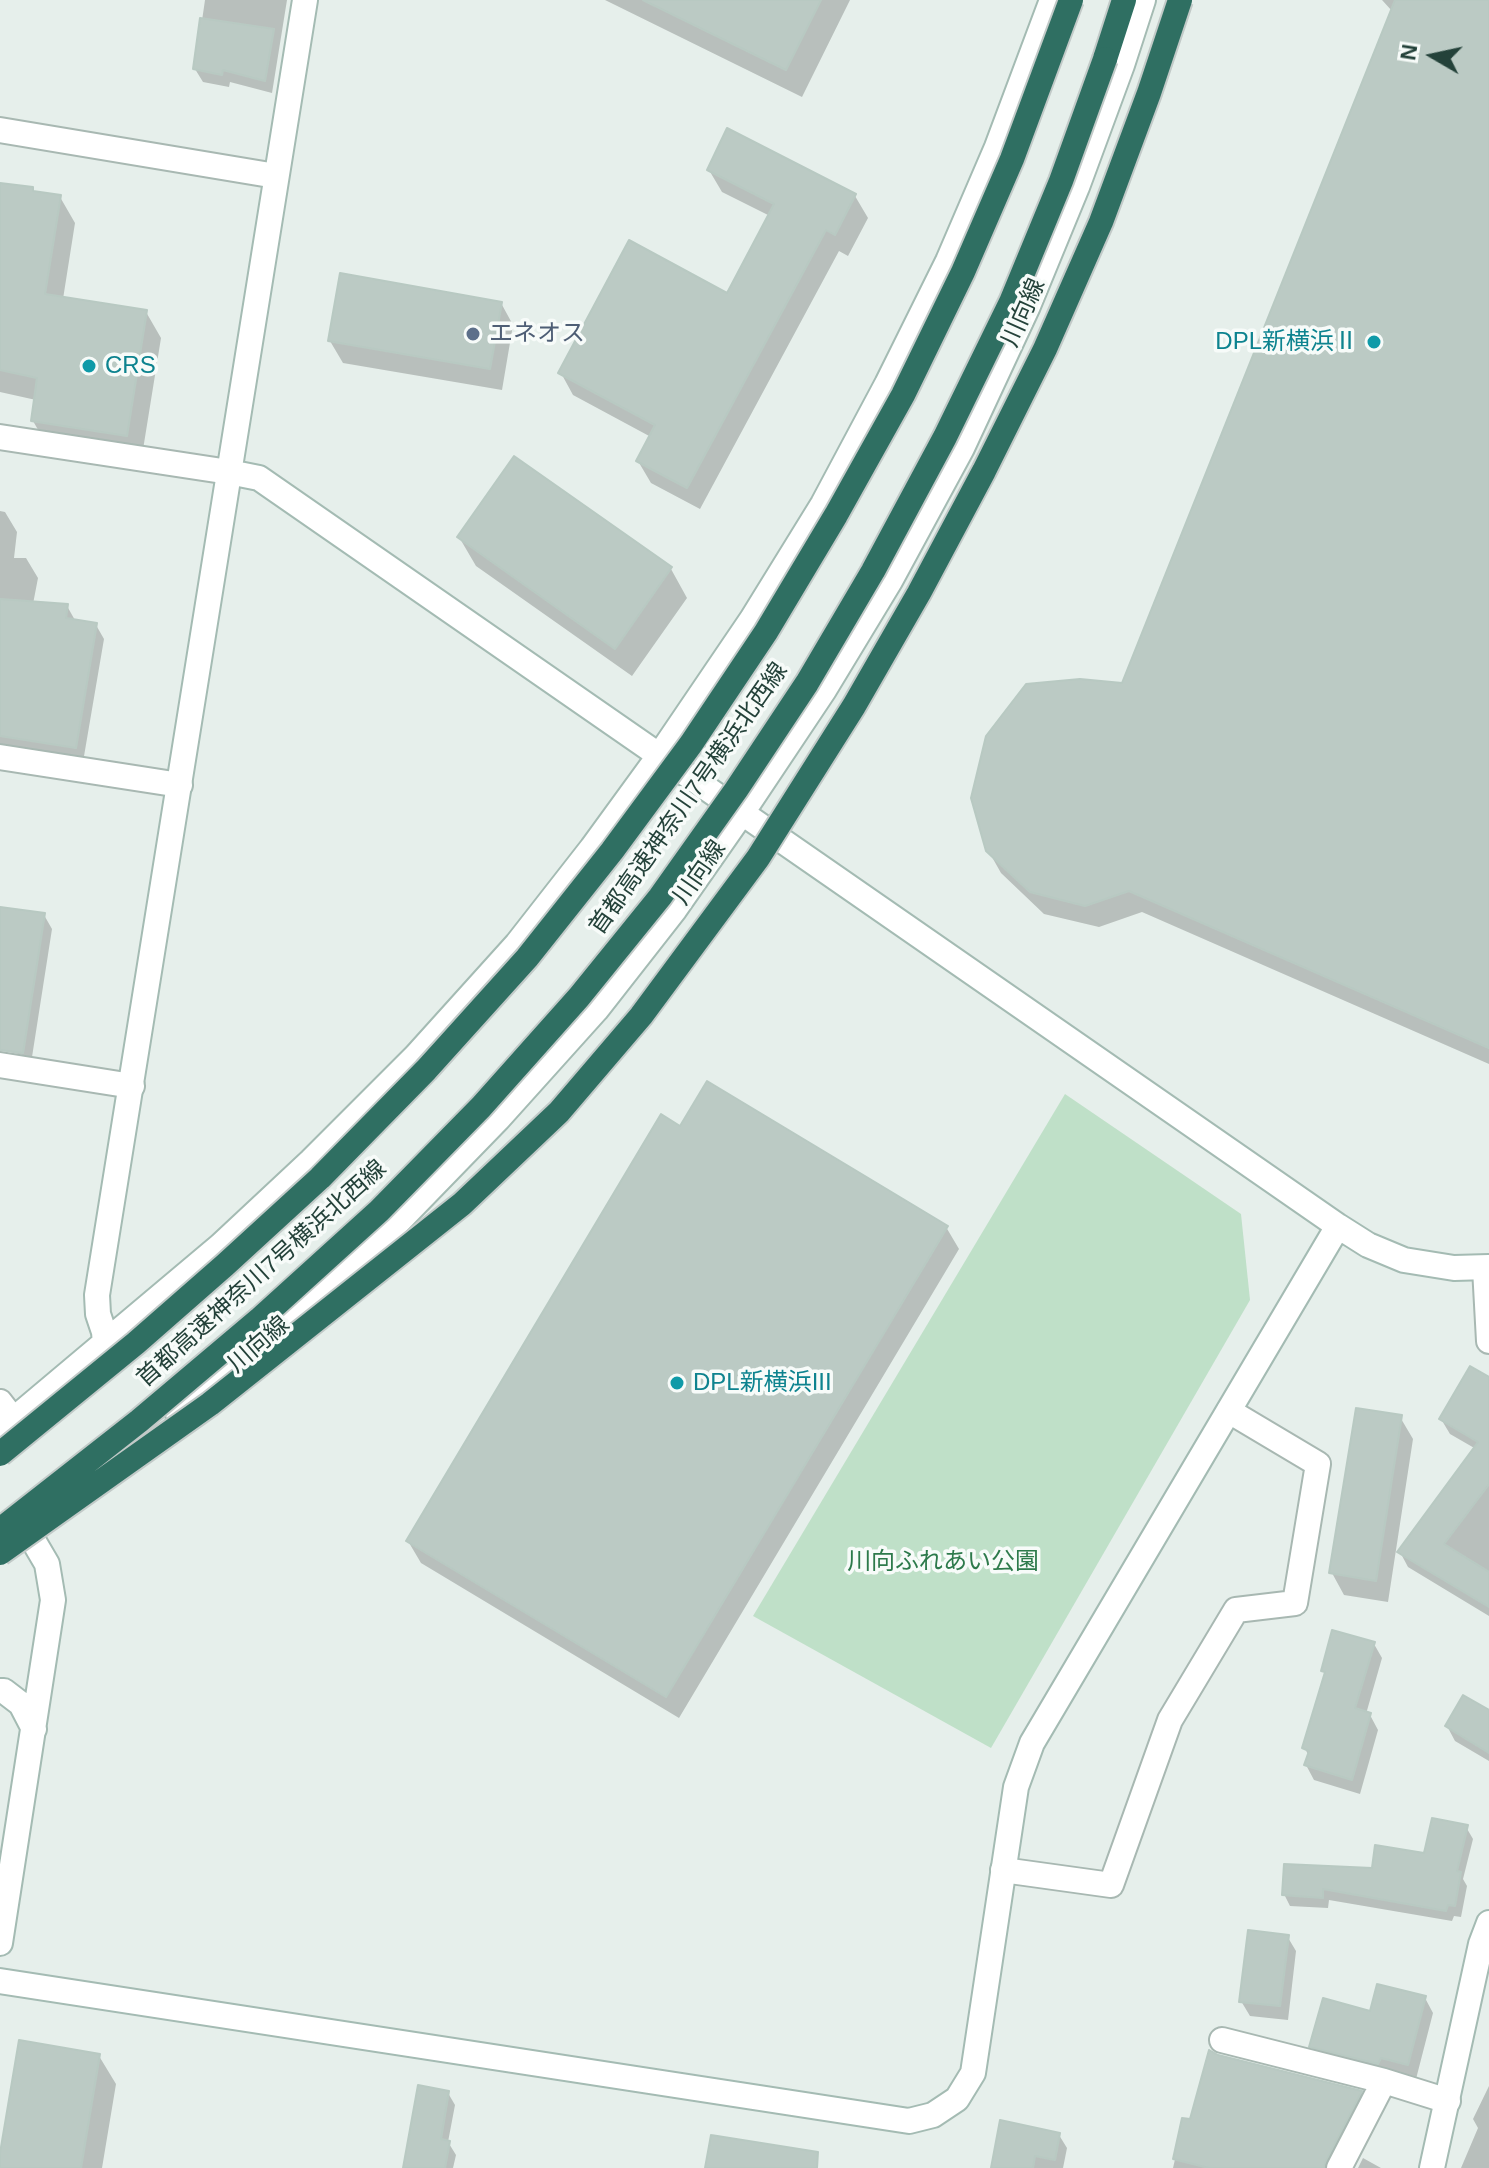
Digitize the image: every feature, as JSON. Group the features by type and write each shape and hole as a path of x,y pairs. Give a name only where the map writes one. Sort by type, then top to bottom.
{"highway":[{"name":"首都高速神奈川7号横浜北西線","path":"0,1454 136,1343 320,1178 416,1081 527,958 612,851 766,632 903,395 963,272 1012,159 1071,0"},
{"name":"首都高速神奈川7号横浜北西線","path":"0,1530 152,1411 379,1211 501,1085 579,997 660,897 807,683 873,571 945,437 1011,302 1061,181 1124,0"},
{"path":"0,1555 210,1404 462,1204 559,1112 641,1016 758,858 822,757 919,593 984,471 1045,349 1101,222 1180,0"}],"street":[{"path":"105,1344 97,1295 305,0"},
{"path":"5,1418 105,1344 220,1246 311,1161 416,1056 517,944 592,848 752,619 823,504 887,384 960,233 997,147 1052,0"},
{"name":"川向線","path":"0,1555 30,1535 201,1396 398,1222 498,1119 596,1010 675,909 832,677 890,581 962,448 1028,306 1077,187 1143,0"},
{"path":"0,130 276,176"},
{"path":"0,437 259,478 1338,1226 1368,1245 1404,1260 1454,1268 1487,1268 1489,1341"},
{"path":"0,757 180,785"},
{"path":"0,1065 132,1086"},
{"path":"0,1981 909,2121 933,2115 957,2099 973,2073 1016,1787 1032,1743 1338,1226"},
{"path":"101,1271 106,1290 117,1311 132,1321"},
{"path":"1003,1870 1111,1885 1170,1720 1236,1610 1295,1603 1318,1464 1229,1411"},
{"path":"0,1943 53,1600 47,1564 30,1535"},
{"path":"0,1691 21,1704 34,1729"},
{"path":"1432,2168 1481,1944 1489,1923"},
{"path":"1222,2040 1384,2081 1448,2101"},
{"path":"1339,2168 1384,2081"}],"green space":[{"name":"川向ふれあい公園","path":"1065,1094 1241,1214 1250,1300 991,1748 753,1616"}],"building":[{"path":"643,0 821,0 786,70"},
{"name":"DPL新横浜Ⅱ","path":"1395,0 1489,0 1489,1048 1129,891 1085,906 1030,892 986,851 971,798 986,736 1026,684 1080,679 1122,683"},
{"path":"200,18 274,29 265,81 223,70 222,75 193,69"},
{"path":"727,128 856,194 835,235 826,230 687,488 636,461 655,425 558,373 629,240 727,293 774,204 707,170"},
{"path":"0,183 33,187 33,191 61,195 45,294 147,310 127,436 31,421 37,378 0,370"},
{"path":"340,273 502,302 490,369 328,341"},
{"path":"514,456 672,567 615,649 457,537"},
{"path":"0,599 68,604 66,618 97,623 76,748 0,736"},
{"path":"0,907 45,913 23,1053 0,1050"},
{"name":"DPL新横浜III","path":"707,1081 948,1226 666,1697 406,1541 661,1114 680,1126"},
{"path":"1470,1366 1489,1377 1489,1484 1444,1544 1489,1572 1489,1607 1397,1552 1478,1442 1439,1419"},
{"path":"1356,1408 1402,1415 1376,1581 1329,1573"},
{"path":"1332,1630 1375,1642 1355,1708 1371,1713 1352,1780 1304,1765 1309,1751 1302,1748 1325,1672 1321,1671"},
{"path":"1463,1695 1489,1710 1489,1753 1445,1726"},
{"path":"1432,1818 1468,1825 1457,1871 1461,1872 1455,1906 1448,1905 1446,1911 1323,1889 1323,1898 1282,1895 1284,1864 1372,1868 1375,1845 1424,1853"},
{"path":"1248,1930 1289,1935 1280,2006 1239,2002"},
{"path":"1377,1984 1426,1996 1408,2065 1381,2058 1378,2064 1309,2047 1323,1998 1370,2011"},
{"path":"19,2040 100,2054 81,2168 0,2168"},
{"path":"1209,2050 1218,2055 1362,2091 1324,2168 1209,2168 1173,2159 1182,2118 1190,2119"},
{"path":"418,2085 449,2091 441,2139 450,2141 445,2168 403,2168"},
{"path":"1000,2120 1060,2133 1055,2160 1035,2156 1033,2168 991,2168"},
{"path":"711,2135 818,2152 817,2168 705,2168"}],"place":[{"name":"エネオス","path":"473,334"},
{"name":"DPL新横浜Ⅱ","path":"1374,342"},
{"name":"CRS","path":"89,366"},
{"name":"DPL新横浜III","path":"677,1383"}]}
